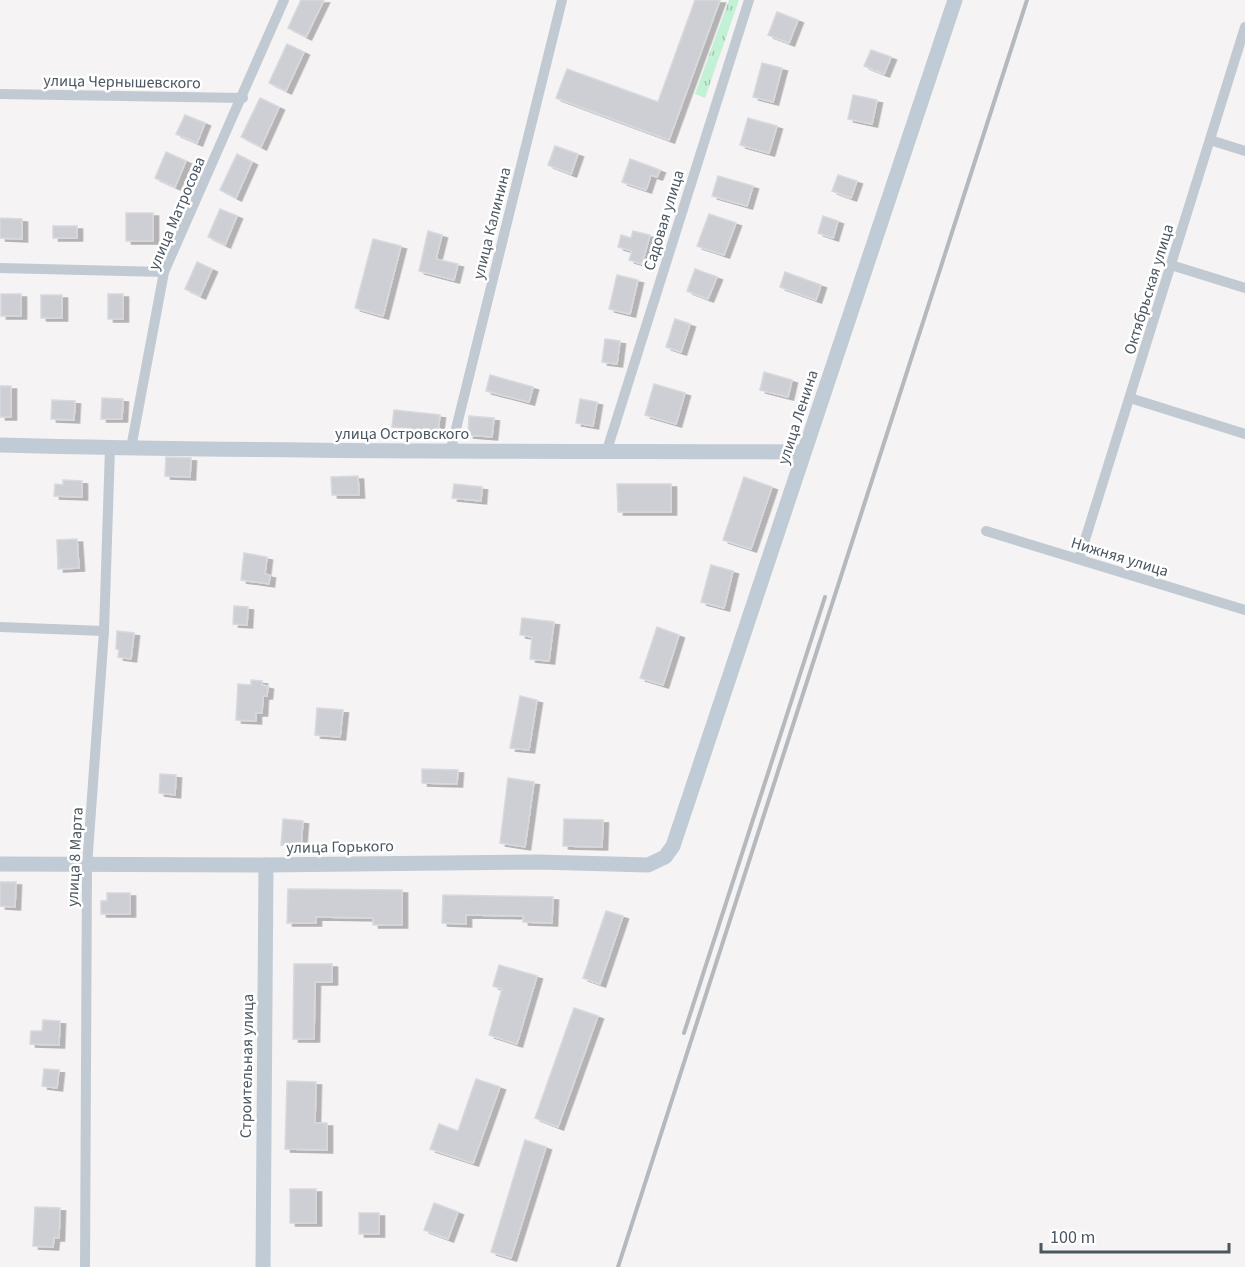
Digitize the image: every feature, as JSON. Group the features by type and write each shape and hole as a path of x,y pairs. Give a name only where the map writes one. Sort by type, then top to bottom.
{"street":[{"name":"улица Матросова","path":"131,448 164,272 243,98 284,0"},
{"name":"улица Калинина","path":"450,453 562,0"},
{"name":"Садовая улица","path":"607,450 749,0"},
{"name":"улица Ленина","path":"674,846 955,0"},
{"name":"Октябрьская улица","path":"1079,559 1245,27"},
{"name":"улица Чернышевского","path":"0,94 243,98"},
{"path":"1210,140 1245,151"},
{"path":"1171,265 1245,288"},
{"path":"0,268 164,272"},
{"path":"1130,398 1245,434"},
{"name":"улица Островского","path":"0,445 450,453 607,450 804,453"},
{"name":"улица 8 Марта","path":"86,1267 87,866 104,631 110,448"},
{"name":"Нижняя улица","path":"986,531 1245,610"},
{"path":"0,627 104,631"},
{"name":"улица Горького","path":"0,864 87,866 421,862 648,865 664,857 674,846"},
{"name":"Строительная улица","path":"263,1267 266,865"}],"green space":[{"path":"729,0 739,0 705,98 695,94"}],"building":[{"path":"301,0 324,0 306,37 288,28"},
{"path":"695,0 720,0 669,140 556,98 567,69 658,102"},
{"path":"777,12 798,20 789,43 768,35"},
{"path":"287,44 304,52 286,91 269,83"},
{"path":"871,50 891,57 884,74 864,66"},
{"path":"762,63 782,68 773,102 753,97"},
{"path":"853,95 877,100 872,124 848,119"},
{"path":"260,98 279,107 261,147 241,137"},
{"path":"185,115 205,123 197,143 176,134"},
{"path":"748,118 777,126 769,153 740,145"},
{"path":"555,146 578,154 571,174 548,165"},
{"path":"166,152 186,161 175,187 155,178"},
{"path":"237,154 252,162 236,198 220,190"},
{"path":"630,159 660,170 657,177 651,175 646,190 622,182"},
{"path":"838,175 857,181 851,198 832,191"},
{"path":"718,176 753,186 747,206 712,196"},
{"path":"220,209 237,216 225,245 208,237"},
{"path":"126,213 153,213 153,241 126,241"},
{"path":"709,214 736,223 724,255 697,246"},
{"path":"823,216 838,221 833,238 818,233"},
{"path":"0,218 22,219 22,239 0,238"},
{"path":"53,226 77,226 77,238 53,238"},
{"path":"428,231 442,235 436,259 458,264 454,280 419,271"},
{"path":"633,231 650,235 642,264 629,260 632,251 618,247 621,235 631,238"},
{"path":"373,239 401,246 383,316 355,308"},
{"path":"197,262 212,269 200,296 185,289"},
{"path":"695,269 717,277 708,299 687,291"},
{"path":"785,272 821,285 816,300 780,287"},
{"path":"617,275 638,280 630,314 609,309"},
{"path":"1,294 21,294 21,316 1,316"},
{"path":"108,294 123,294 123,319 108,319"},
{"path":"41,295 62,295 62,318 41,318"},
{"path":"675,319 690,324 681,352 666,347"},
{"path":"605,339 620,341 617,364 602,362"},
{"path":"764,372 792,380 788,397 760,390"},
{"path":"490,375 533,387 529,402 486,391"},
{"path":"654,384 685,393 676,424 645,415"},
{"path":"0,386 11,386 11,417 0,417"},
{"path":"102,398 123,399 122,419 101,419"},
{"path":"580,399 597,402 593,426 576,423"},
{"path":"52,400 75,401 74,420 51,419"},
{"path":"394,410 440,415 438,432 392,427"},
{"path":"469,416 494,418 492,437 468,435"},
{"path":"166,457 191,458 190,477 165,476"},
{"path":"358,476 359,495 332,495 331,477"},
{"path":"744,477 772,487 751,549 723,540"},
{"path":"63,480 82,481 82,497 54,496 55,484 63,485"},
{"path":"454,484 482,487 481,501 452,498"},
{"path":"617,484 671,484 671,512 618,512"},
{"path":"77,539 79,568 58,569 57,540"},
{"path":"244,553 267,557 265,574 270,575 269,584 241,580"},
{"path":"711,565 733,571 724,608 701,602"},
{"path":"234,606 248,607 247,625 233,624"},
{"path":"522,618 554,622 549,661 530,659 532,637 520,635"},
{"path":"657,627 679,635 663,685 640,678"},
{"path":"117,631 134,633 131,659 118,657"},
{"path":"251,680 262,681 262,685 268,686 267,696 263,696 262,713 256,713 256,721 236,720 238,684 251,685"},
{"path":"520,696 537,700 529,750 510,748"},
{"path":"317,708 343,710 340,737 315,735"},
{"path":"422,769 458,770 457,784 422,783"},
{"path":"160,774 176,775 175,795 159,793"},
{"path":"508,778 534,782 525,847 500,843"},
{"path":"283,819 303,821 301,847 281,845"},
{"path":"564,819 603,820 602,847 563,846"},
{"path":"0,882 16,882 15,907 0,906"},
{"path":"288,889 402,890 402,925 373,925 373,918 316,917 316,923 287,923"},
{"path":"107,893 130,893 130,914 101,914 101,901 107,901"},
{"path":"443,895 553,897 552,923 523,922 523,916 466,915 466,924 442,923"},
{"path":"606,911 623,916 600,984 583,978"},
{"path":"294,964 332,964 332,982 315,982 314,1039 293,1039"},
{"path":"499,965 537,976 517,1044 489,1035 502,989 493,986"},
{"path":"574,1008 598,1016 558,1127 535,1118"},
{"path":"43,1020 60,1021 59,1045 30,1044 31,1031 42,1031"},
{"path":"44,1069 59,1070 57,1088 42,1086"},
{"path":"476,1079 500,1087 473,1163 430,1149 439,1124 458,1131"},
{"path":"287,1081 316,1082 315,1123 327,1123 327,1150 285,1149"},
{"path":"525,1140 546,1147 511,1258 491,1252"},
{"path":"290,1189 316,1189 316,1223 290,1223"},
{"path":"434,1203 458,1212 448,1239 424,1230"},
{"path":"35,1207 60,1208 59,1238 54,1238 53,1247 33,1246"},
{"path":"359,1213 379,1213 379,1234 359,1234"}],"railway":[{"path":"618,1267 1027,0"},
{"path":"684,1033 825,597"}]}
